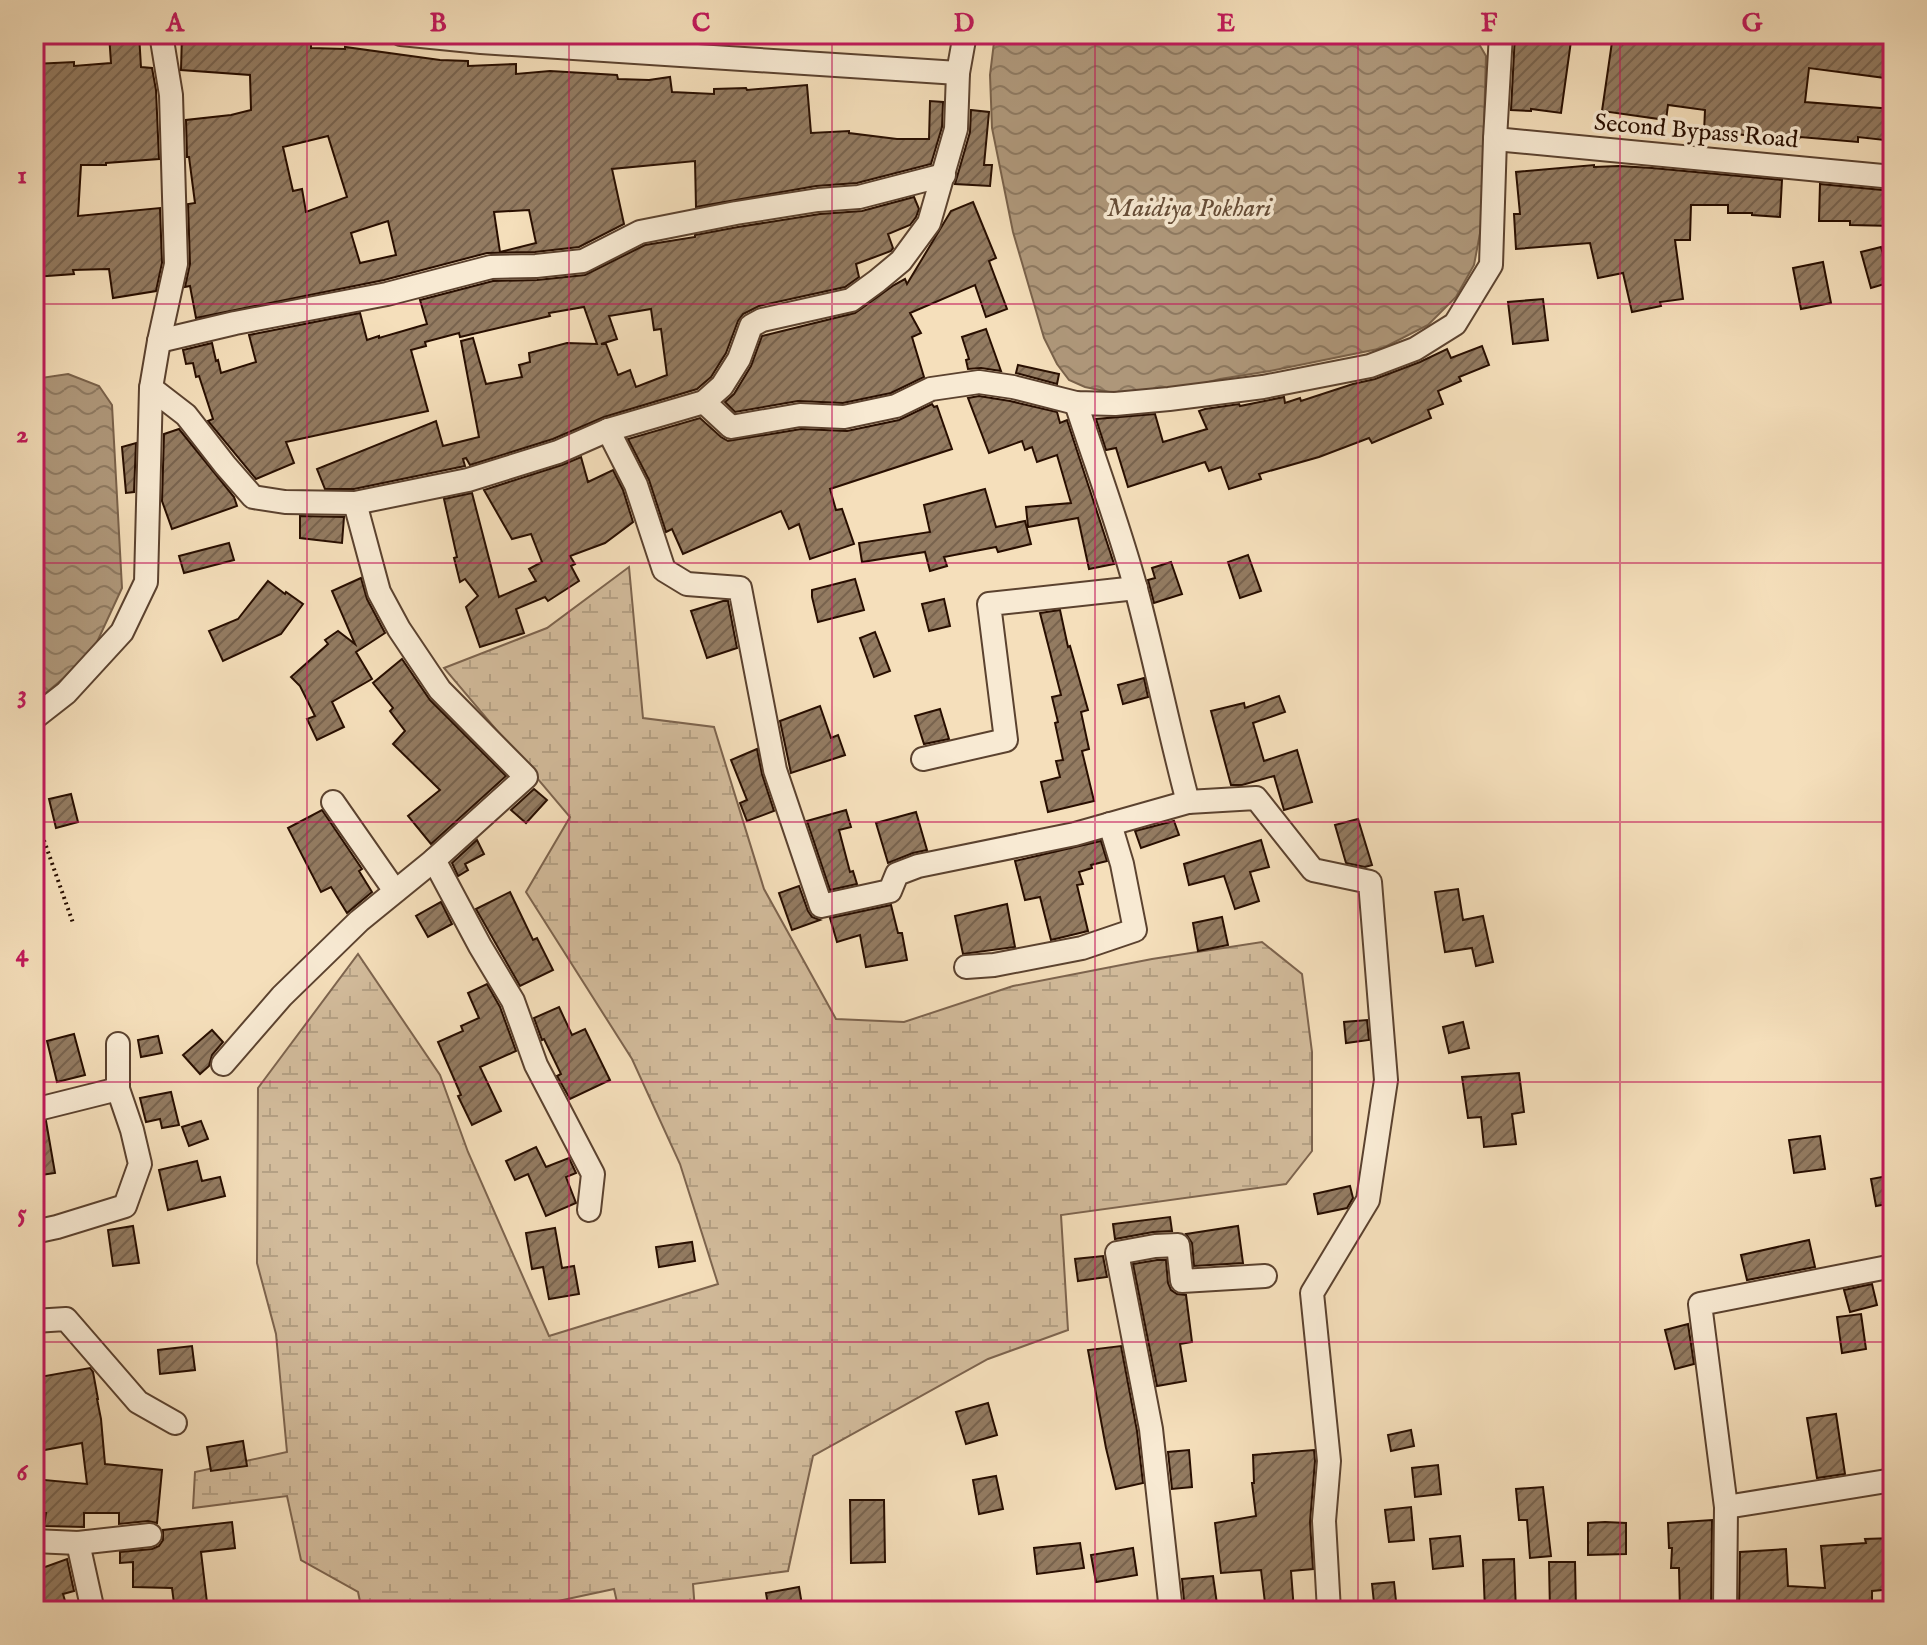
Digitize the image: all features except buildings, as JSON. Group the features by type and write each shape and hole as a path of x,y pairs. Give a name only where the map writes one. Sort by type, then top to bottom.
{"street":[{"path":"34,718 66,693 122,632 146,582 151,388 176,264 171,95 161,34"},
{"path":"401,34 958,73"},
{"path":"151,388 186,415 253,497 285,502 355,503 468,480 558,452 608,430 704,402 722,386 739,359 751,326 762,320 851,300 901,261 929,223 956,129 958,73 965,34"},
{"path":"704,402 731,427 800,415 844,417 896,406 931,389 979,382 1076,403 1115,404 1263,387 1370,366 1415,349 1455,324 1491,265 1501,34"},
{"name":"Second Bypass Road","path":"1495,139 1893,177"},
{"path":"159,341 387,294 491,267 583,261 640,232 818,200 859,197 944,175"},
{"path":"1076,403 1136,588 1188,802"},
{"path":"608,430 636,485 664,570 687,584 740,588 775,770 821,906 890,891 897,874 918,866 1075,834 1188,802 1256,798 1313,870 1370,882 1386,1080 1368,1200 1312,1293 1329,1461 1324,1521 1329,1611"},
{"path":"223,1064 282,996 359,921 434,860 526,777 440,690 399,629 379,592 355,503"},
{"path":"923,759 1006,740 989,604 1136,588"},
{"path":"333,802 395,891"},
{"path":"966,967 994,965 1082,948 1135,930 1122,864 1110,824"},
{"path":"434,860 513,1001 536,1065 593,1174 589,1210"},
{"path":"34,1232 125,1206 140,1164 118,1089 118,1044"},
{"path":"34,1110 118,1089"},
{"path":"1171,1611 1151,1429 1117,1253 1178,1245 1182,1281 1265,1276"},
{"path":"1725,1611 1726,1507 1700,1304 1893,1266"},
{"path":"34,1321 66,1319 138,1402 175,1423"},
{"path":"1726,1507 1893,1480"},
{"path":"34,1541 78,1543 150,1535"},
{"path":"78,1543 93,1611"}],"path":[{"path":"34,812 73,923"}],"green space":[{"path":"629,567 643,718 714,727 764,889 836,1019 904,1022 1013,986 1152,959 1262,942 1302,974 1312,1052 1312,1151 1286,1184 1061,1215 1068,1330 988,1359 813,1456 788,1571 693,1584 695,1611 619,1611 614,1589 530,1607 530,1611 362,1611 358,1592 301,1560 287,1496 193,1508 195,1472 287,1452 276,1334 257,1263 258,1088 358,954 440,1075 468,1152 549,1336 718,1284 680,1164 632,1059 526,892 570,817 444,668 547,628"}],"water":[{"name":"Maidiya Pokhari","path":"995,34 1469,34 1475,37 1486,56 1481,228 1474,265 1456,297 1428,325 1383,348 1220,379 1163,394 1109,392 1069,380 1044,338 1013,232 992,128 990,75"},
{"path":"68,374 99,386 112,405 122,588 91,655 34,703 34,379"}]}
